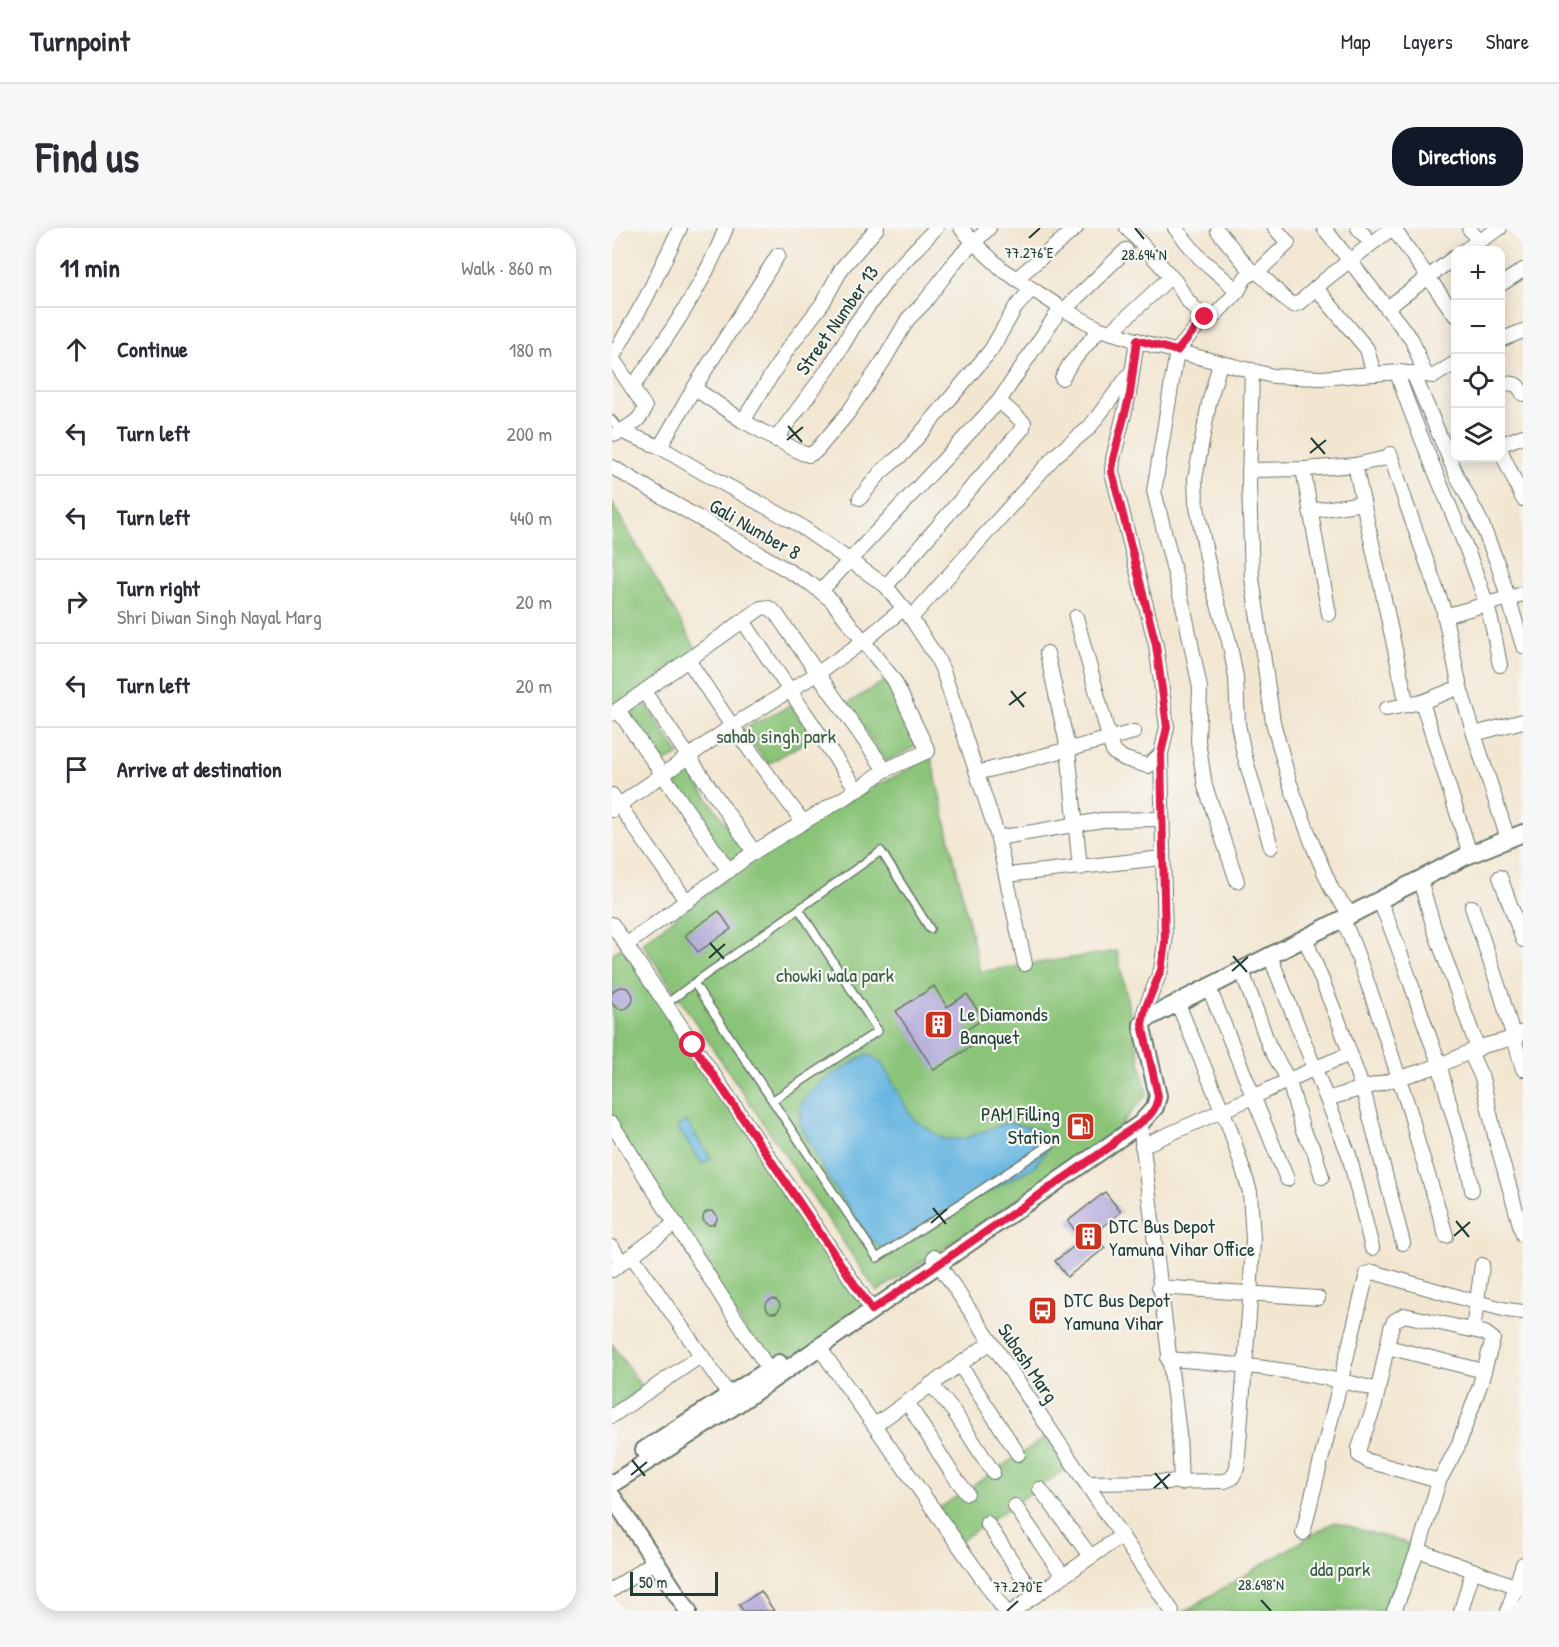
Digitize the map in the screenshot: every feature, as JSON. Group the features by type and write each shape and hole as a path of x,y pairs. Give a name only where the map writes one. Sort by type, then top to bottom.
{"street":[{"path":"615,429 639,419 645,407 612,358 646,298 680,228"},
{"path":"632,388 691,301 714,259 726,228"},
{"path":"743,421 787,350 822,304 842,268 877,228"},
{"name":"Street Number 13","path":"775,440 828,368 854,326 890,276 936,228"},
{"path":"961,228 973,243 1031,290 1105,331 1137,340 1273,376 1321,378 1396,373 1434,376 1451,365"},
{"path":"694,388 775,440 809,455 816,451 848,413 884,360 908,319 924,303 957,259 989,228"},
{"path":"1016,279 1076,228"},
{"path":"1127,228 1175,281 1188,301 1205,317 1214,316 1238,291 1245,278 1288,243 1275,228"},
{"path":"1175,228 1200,258 1238,291"},
{"path":"1324,228 1412,340 1419,374 1456,474 1498,565 1523,646"},
{"path":"1358,228 1371,243"},
{"path":"1218,231 1255,272 1293,305 1299,303 1371,243 1393,228 1451,310"},
{"path":"1469,228 1478,241"},
{"path":"1471,246 1500,228"},
{"path":"821,591 999,402 1062,309 1126,250"},
{"path":"660,447 694,388 778,255"},
{"path":"1387,308 1451,260"},
{"path":"1505,282 1523,270"},
{"path":"1062,378 1070,364 1105,331 1164,283"},
{"path":"1316,288 1367,350 1374,374"},
{"path":"860,498 881,472 905,452 984,358 1015,308 1031,290"},
{"path":"1205,317 1177,351 1176,369 1167,401 1156,467 1154,499 1187,623 1200,688 1198,741 1205,786 1237,881"},
{"path":"1505,338 1523,331"},
{"path":"612,1484 1109,1140 1116,1139 1140,1125 1155,1107 1158,1096 1142,1028 1145,1009 1161,970 1165,943 1161,754 1167,727 1156,645 1112,472 1113,459 1130,394 1137,340"},
{"path":"1221,363 1209,403 1198,459 1195,479 1196,502 1213,588 1229,640 1236,677 1236,704 1244,754 1271,847"},
{"path":"687,902 614,804 662,775 732,726 791,692 907,613 1055,456 1089,428 1133,370"},
{"path":"1252,370 1249,470 1252,578 1273,722 1290,784 1314,848 1332,890 1347,917 1410,1110 1446,1236"},
{"path":"1396,373 1449,501 1487,604 1500,665"},
{"path":"1505,383 1518,386 1523,394"},
{"path":"886,585 1023,428 1024,423 1021,418 999,402"},
{"path":"615,429 660,447 796,523 886,585 937,657 943,671 998,838 1025,964"},
{"path":"1505,445 1523,436"},
{"path":"1144,1021 1470,854 1516,836 1474,734 1460,687 1444,616 1391,456 1355,465 1249,470"},
{"path":"1505,458 1523,499"},
{"path":"1355,465 1407,705"},
{"name":"Gali Number 8","path":"612,467 821,591 894,680 928,751 885,770"},
{"path":"1303,469 1329,614"},
{"path":"1310,511 1363,503"},
{"path":"1444,616 1523,594"},
{"path":"626,945 754,852 857,790 885,770 772,609 766,607 761,608 645,693 615,712 729,870"},
{"path":"1076,617 1113,752 1125,759 1148,766 1161,754"},
{"path":"743,621 857,790"},
{"path":"1047,653 1068,749 1080,868"},
{"path":"688,660 732,726 803,822"},
{"path":"1386,709 1422,702 1460,687"},
{"path":"645,693 754,852"},
{"path":"1422,702 1470,854"},
{"path":"1474,734 1523,721"},
{"path":"977,773 1134,732"},
{"path":"998,838 1102,820 1162,819"},
{"path":"1006,875 1162,858"},
{"path":"1500,877 1523,940"},
{"path":"1420,880 1474,1050 1523,1235"},
{"path":"1379,900 1412,982 1421,1016 1440,1065 1472,1190"},
{"path":"1472,907 1519,1034 1523,1069"},
{"path":"612,924 870,1307"},
{"path":"1305,938 1362,1088 1403,1243"},
{"path":"1270,956 1348,1155 1372,1248"},
{"path":"1242,971 1269,1046 1289,1081 1303,1131 1314,1150 1322,1177"},
{"path":"1209,988 1287,1179"},
{"path":"1087,1483 1225,1481 1235,1474 1237,1468 1251,1292 1253,1239 1250,1192 1223,1111 1178,1004"},
{"path":"1327,1099 1399,1080 1519,1034"},
{"path":"1142,1146 1350,1054"},
{"path":"612,1124 772,1374"},
{"path":"1140,1125 1179,1434 1181,1483"},
{"path":"622,1263 676,1223"},
{"path":"612,1247 622,1263 702,1355 729,1395"},
{"name":"Subash Marg","path":"936,1260 1172,1611"},
{"path":"1473,1330 1482,1265"},
{"path":"1303,1533 1365,1278 1369,1272 1476,1302 1523,1312"},
{"path":"1159,1287 1318,1298"},
{"path":"612,1471 729,1395 819,1347 870,1307"},
{"path":"1394,1611 1418,1550 1439,1481 1458,1446 1485,1371 1493,1339 1485,1333 1404,1315 1394,1321 1378,1390 1359,1448 1359,1455 1368,1461 1439,1481"},
{"path":"875,1425 991,1342"},
{"path":"819,1347 1005,1611"},
{"path":"1387,1347 1485,1371"},
{"path":"612,1416 702,1355"},
{"path":"1168,1359 1245,1365 1341,1380 1378,1390"},
{"path":"960,1365 1018,1454"},
{"path":"931,1384 954,1412 993,1472"},
{"path":"907,1402 967,1493"},
{"path":"1040,1489 1091,1557"},
{"path":"612,1496 688,1611"},
{"path":"1015,1506 1063,1576"},
{"path":"987,1523 1035,1596"},
{"path":"1013,1611 1121,1536"},
{"path":"1418,1550 1519,1588"},
{"path":"612,1590 655,1561"},
{"path":"1508,1611 1519,1588 1523,1564"},
{"path":"1461,1611 1473,1570"}],"lane":[{"path":"666,1004 881,851 930,929"},
{"path":"772,1100 878,1032 799,909"},
{"path":"694,983 877,1258 1057,1140"}],"green space":[{"path":"612,503 698,652 612,710"},
{"path":"885,681 920,744 885,762 848,703"},
{"path":"645,703 679,754 658,766 626,715"},
{"name":"sahab singh park","path":"791,705 812,738 768,764 742,730"},
{"name":"chowki wala park","path":"931,757 980,972 1117,951 1147,1094 1107,1141 877,1292 642,943 784,835"},
{"path":"688,770 745,852 726,864 670,781"},
{"path":"626,945 870,1309 776,1377 612,1123 612,954"},
{"path":"612,1344 643,1389 612,1409"},
{"path":"1052,1433 1073,1464 957,1543 935,1511"},
{"name":"dda park","path":"1334,1522 1413,1545 1385,1611 1185,1611"}],"water":[{"path":"867,1054 881,1062 913,1119 943,1139 964,1139 1008,1122 1040,1130 1049,1147 1034,1167 972,1200 911,1239 885,1250 871,1240 829,1180 800,1123 802,1101 825,1079"},
{"path":"686,1121 711,1158 702,1164 677,1127"}],"building":[{"path":"719,911 731,929 698,952 685,935"},
{"name":"Le Diamonds Banquet","path":"934,986 947,1007 967,994 983,1019 963,1032 972,1046 934,1070 896,1011"},
{"path":"618,987 626,987 633,994 633,1002 626,1009 618,1009 611,1002 611,994"},
{"name":"DTC Bus Depot Yamuna Vihar Office","path":"1105,1192 1121,1212 1093,1234 1105,1248 1067,1277 1055,1261 1082,1240 1068,1221"},
{"path":"710,1211 715,1213 717,1218 715,1223 710,1225 705,1223 703,1218 705,1213"},
{"path":"770,1299 776,1299 780,1306 776,1313 770,1313 766,1309 766,1303"},
{"path":"761,1591 774,1611 743,1611 739,1605"}],"place":[{"name":"Le Diamonds Banquet","path":"939,1025"},
{"name":"PAM Filling Station","path":"1081,1126"},
{"name":"DTC Bus Depot Yamuna Vihar Office","path":"1088,1237"},
{"name":"DTC Bus Depot Yamuna Vihar","path":"1043,1311"}],"route":[{"path":"693,1045 872,1310 1112,1145 1116,1139 1140,1125 1155,1107 1158,1096 1142,1024 1145,1009 1160,974 1165,943 1161,754 1167,727 1156,645 1112,472 1113,459 1130,394 1137,340 1177,351 1205,317"}]}
